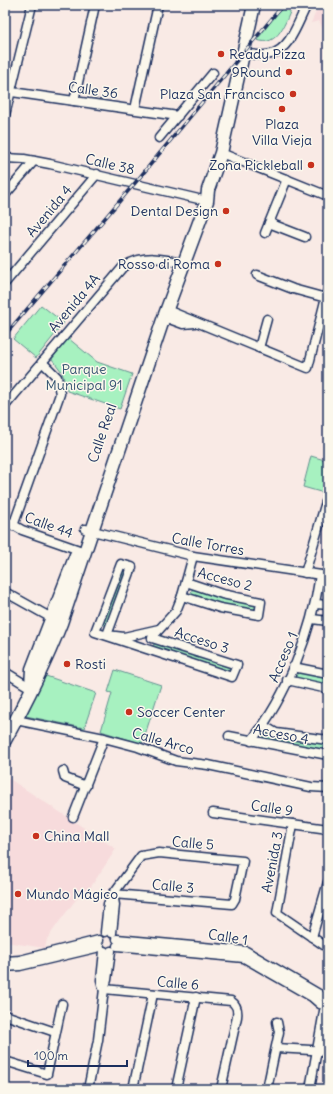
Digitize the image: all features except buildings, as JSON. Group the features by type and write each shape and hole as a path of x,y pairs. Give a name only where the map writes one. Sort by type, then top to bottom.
{"main road":[{"name":"Calle Real","path":"5,740 31,688 32,669 57,621 221,153 254,5"},
{"name":"Calle Real","path":"89,530 166,314 182,263"}],"street":[{"path":"5,115 8,92 32,5"},
{"path":"74,101 95,5"},
{"path":"135,109 158,5"},
{"path":"244,53 269,55 277,52 293,34 307,5"},
{"path":"159,138 213,73"},
{"name":"Calle 36","path":"8,92 178,116"},
{"path":"221,153 328,196"},
{"name":"Calle 38","path":"5,158 34,161 205,197"},
{"path":"5,195 34,161"},
{"name":"Avenida 4","path":"5,283 97,174"},
{"path":"265,233 287,179"},
{"path":"269,223 305,237"},
{"name":"Avenida 4A","path":"5,406 123,267 143,258 165,259 182,263"},
{"path":"257,275 293,289 326,298"},
{"path":"166,314 183,324 198,322 308,368 328,289"},
{"path":"259,348 267,319"},
{"path":"13,526 60,394 57,377 42,362"},
{"path":"305,573 328,495"},
{"name":"Calle 44","path":"5,520 13,526 82,551"},
{"name":"Calle Torres","path":"89,530 193,556 324,575"},
{"path":"107,636 132,567 121,564 95,632 107,636 147,649 152,638 176,611 182,596 193,556"},
{"name":"Acceso 1","path":"251,742 264,726 293,667 312,619 324,575"},
{"name":"Acceso 2","path":"182,596 220,608 259,615 261,602 222,594 186,582"},
{"path":"5,592 57,621"},
{"path":"316,604 328,605"},
{"path":"312,619 328,621"},
{"path":"107,636 140,635 159,629"},
{"name":"Acceso 3","path":"147,649 232,677 237,665 152,638"},
{"path":"293,667 328,674"},
{"path":"5,672 31,688"},
{"path":"287,680 328,689"},
{"name":"Calle Arco","path":"16,720 104,738 138,747 176,761 208,765 311,787 328,788"},
{"name":"Acceso 4","path":"264,726 276,732 328,740"},
{"name":"Acceso 4","path":"229,736 251,742 328,755"},
{"path":"73,817 104,738"},
{"path":"63,771 65,778 86,786"},
{"name":"Calle 9","path":"213,813 328,830"},
{"name":"Avenida 3","path":"293,824 277,913 312,937"},
{"name":"Calle 5","path":"113,894 142,856 159,853 243,861 235,899 232,904"},
{"path":"328,882 312,937 328,948"},
{"path":"88,1089 98,1040 104,989 107,980 108,943 114,905 113,894"},
{"name":"Calle 3","path":"113,894 232,904"},
{"name":"Calle 1","path":"5,961 41,957 108,943 183,948 239,957 261,963 325,1007"},
{"name":"Calle 1","path":"5,967 20,966 41,957"},
{"name":"Calle 1","path":"261,963 325,1007"},
{"name":"Calle 6","path":"104,989 231,1001 236,1007 237,1017 221,1089"},
{"path":"133,1089 153,994"},
{"path":"176,1089 196,998"},
{"path":"5,1061 47,1074 62,1004"},
{"path":"310,1089 318,1050 317,1042 325,1007"},
{"path":"5,1015 56,1032"},
{"path":"267,1089 279,1032 277,1022"},
{"path":"276,1048 328,1051"}],"shaded area":[{"path":"319,5 328,5 328,38 319,21 311,23"},
{"path":"5,776 116,849 86,894 81,893 59,922 47,939 45,948 5,942"}],"green space":[{"path":"283,5 293,5 280,32 276,37 270,40 257,40"},
{"path":"41,305 64,323 36,358 13,339"},
{"name":"Parque Municipal 91","path":"68,338 97,362 132,374 120,409 67,391 62,372 52,359"},
{"path":"311,456 328,461 328,476 324,493 303,487"},
{"path":"122,567 130,569 108,626 101,624"},
{"path":"193,588 258,605 257,612 222,605 190,595"},
{"path":"156,642 233,666 230,673 151,648"},
{"name":"Soccer Center","path":"115,670 161,685 142,744 101,731 112,693 108,692"},
{"path":"300,672 328,677 328,687 295,679 296,675"},
{"path":"43,675 96,693 84,728 26,716"},
{"path":"267,733 327,744 328,751 263,741 263,736"}],"railway":[{"path":"5,335 135,183 283,5"}],"place":[{"name":"Ready Pizza","path":"221,54"},
{"name":"9Round","path":"289,72"},
{"name":"Plaza San Francisco","path":"293,94"},
{"name":"Plaza Villa Vieja","path":"282,109"},
{"name":"Zona Pickleball","path":"311,165"},
{"name":"Dental Design","path":"226,211"},
{"name":"Rosso di Roma","path":"218,264"},
{"name":"Rosti","path":"67,664"},
{"name":"Soccer Center","path":"129,712"},
{"name":"China Mall","path":"36,836"},
{"name":"Mundo Mágico","path":"18,894"}]}
